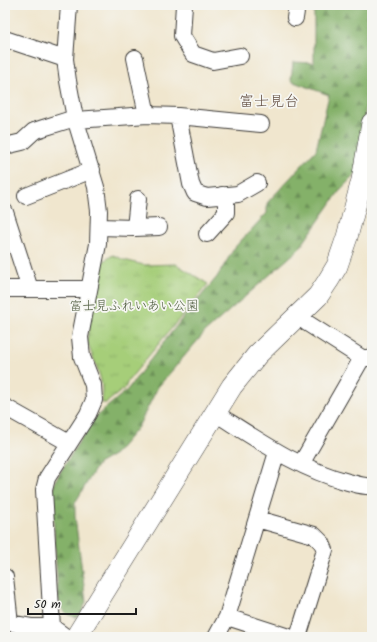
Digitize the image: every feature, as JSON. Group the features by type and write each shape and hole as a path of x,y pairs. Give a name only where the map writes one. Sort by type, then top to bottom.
{"street":[{"path":"52,627 44,490 47,478 88,414 94,400 93,385 80,348 80,337 98,244 99,227 98,198 92,170 76,119 65,59 69,5"},
{"path":"184,5 182,36 193,54 213,61 240,56"},
{"path":"5,39 65,59"},
{"path":"135,58 147,115"},
{"path":"5,146 22,142 34,131 76,119 147,115 178,116 261,124"},
{"path":"178,116 191,184 195,193 207,196 238,194 258,183"},
{"path":"76,637 232,386 257,355 318,296 328,281 344,247 362,180 372,123"},
{"path":"26,196 92,170"},
{"path":"207,234 226,213 226,202 222,195"},
{"path":"135,228 138,199"},
{"path":"5,212 30,288"},
{"path":"99,227 159,227"},
{"path":"5,289 89,289"},
{"path":"298,316 307,323 367,358 301,464"},
{"path":"5,407 69,443"},
{"path":"216,413 277,452 301,464 334,478 366,486 372,486"},
{"path":"216,637 227,617 277,452"},
{"path":"257,518 314,535 322,543 326,550 298,637"},
{"path":"5,577 8,622 32,627 52,627 66,637"},
{"path":"227,617 289,637"}],"green space":[{"path":"314,5 372,5 372,52 358,172 341,189 299,249 205,332 158,387 138,427 115,454 98,464 75,503 75,517 86,602 82,612 76,617 65,613 58,597 52,494 55,481 93,419 127,390 181,320 217,277 235,247 267,213 267,203 316,150 329,95 291,81 293,62 314,63"},
{"name":"富士見ふれいあい公園","path":"113,255 124,260 144,265 176,264 208,284 128,381 125,388 106,403 101,403 102,384 87,340 99,264"}],"district":[{"name":"富士見台","path":"269,102"}]}
